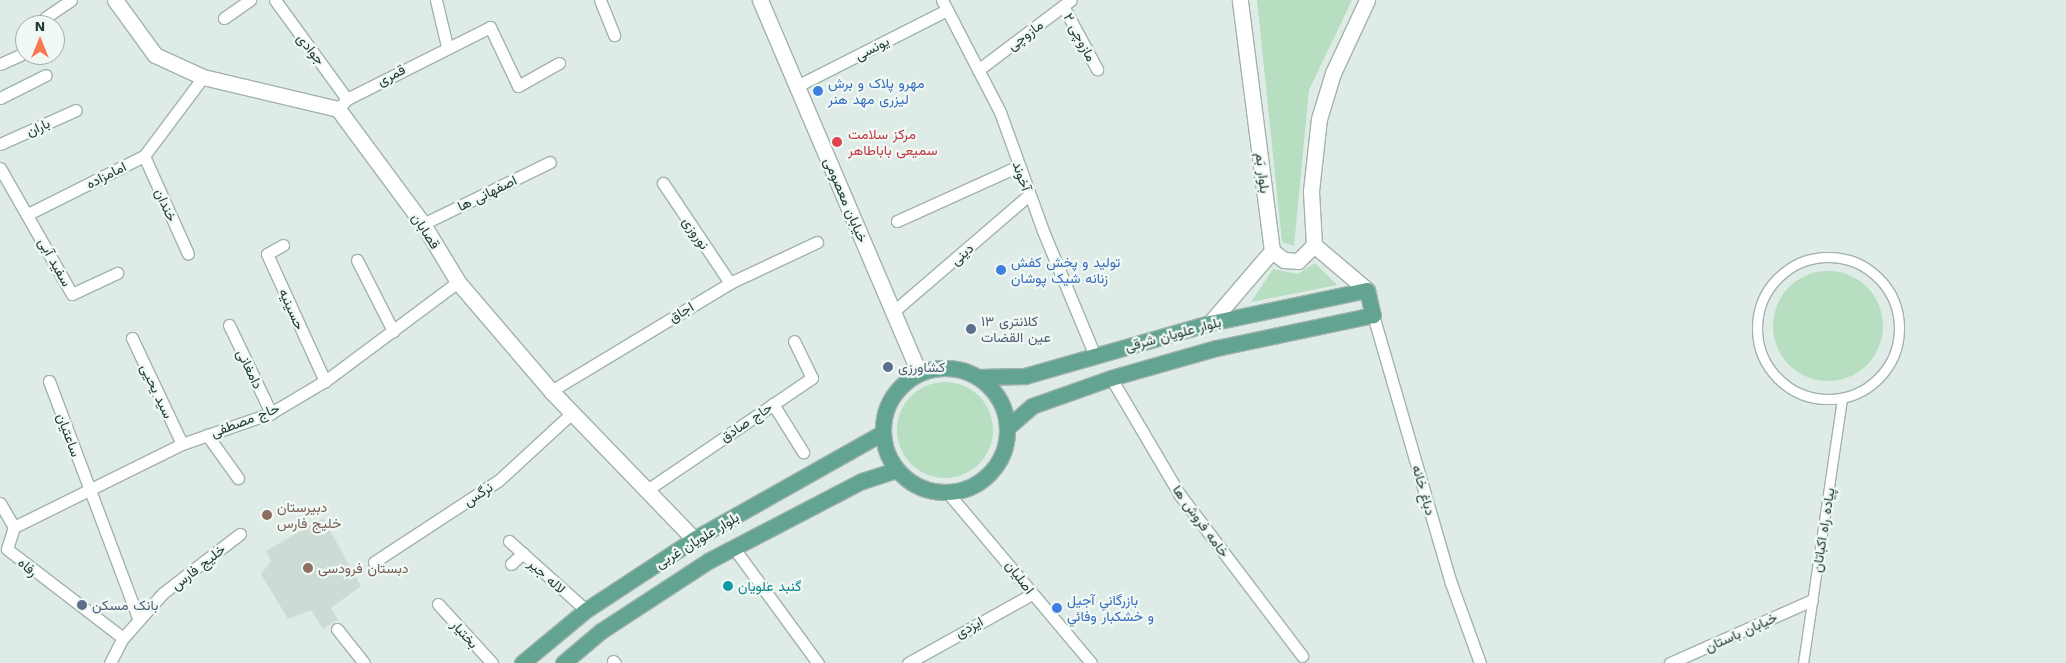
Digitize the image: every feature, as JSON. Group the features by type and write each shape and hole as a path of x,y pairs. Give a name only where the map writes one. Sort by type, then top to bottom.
{"main road":[{"path":"115,0 155,55 203,77 342,104"},
{"name":"خیابان معصومی","path":"760,0 919,372"},
{"path":"1231,0 1240,6"},
{"path":"1367,0 1332,73 1319,118 1311,191 1314,245 1367,290 1373,315"},
{"name":"بلوار بَم","path":"1240,6 1272,251"},
{"name":"قصابان","path":"342,104 423,224 458,282 551,391 694,539"},
{"path":"1210,323 1272,251 1284,260 1298,260 1314,245"},
{"name":"بلوار علویان شرقی","path":"979,377 1025,376 1210,323 1367,290"},
{"name":"بلوار علویان شرقی","path":"1008,427 1032,406 1111,378 1216,348 1373,315"},
{"path":"941,368 979,377 994,390 1008,427 998,464 976,484 948,493 911,483 896,470 882,433 892,396 919,372 941,368"},
{"name":"بلوار علویان غربی","path":"522,663 589,608 694,539 882,433"},
{"name":"بلوار علویان غربی","path":"563,663 609,626 733,547 862,481 896,470"},
{"path":"589,608 609,626"}],"street":[{"path":"50,15 71,0"},
{"path":"224,18 250,0"},
{"name":"جوادی","path":"276,0 342,104"},
{"path":"436,0 447,46"},
{"path":"600,0 614,35"},
{"name":"مازوچی ۲","path":"1067,3 1097,69"},
{"name":"مازوچی","path":"978,70 1067,3"},
{"name":"یونسی","path":"797,86 944,5"},
{"name":"آخوند","path":"944,5 1000,112 1029,195 1095,356"},
{"name":"قمری","path":"342,104 447,46 490,27 518,86 559,63"},
{"path":"0,64 15,57"},
{"path":"0,98 46,75"},
{"name":"امامزاده","path":"28,214 144,156 203,77"},
{"name":"باران","path":"0,144 76,110"},
{"name":"خندان","path":"144,156 188,254"},
{"name":"اصفهانی ها","path":"423,224 550,162"},
{"path":"897,221 1019,166"},
{"path":"0,168 28,214"},
{"name":"نوروزی","path":"663,183 730,283"},
{"name":"دینی","path":"894,311 1029,195"},
{"name":"سفید آبی","path":"28,214 72,294 116,273"},
{"name":"اجاق","path":"551,391 730,283 816,242"},
{"name":"حسینیه","path":"283,245 267,254 324,381"},
{"path":"1827,256 1851,260 1883,282 1898,310 1900,333 1894,356 1881,376 1864,390 1842,398 1819,398 1796,391 1777,377 1761,350 1758,312 1768,290 1783,272 1804,260 1827,256"},
{"path":"357,260 393,330"},
{"name":"حاج مصطفی","path":"14,527 182,444 271,413 324,381 458,282"},
{"name":"دباغ خانه","path":"1373,315 1451,583 1480,663"},
{"name":"دامغانی","path":"229,325 271,413"},
{"name":"سید یحیی","path":"132,338 182,444"},
{"name":"حاج صادق","path":"646,490 812,378 794,341"},
{"name":"خامه فروش ها","path":"1111,378 1180,495 1302,656"},
{"name":"ساعتیان","path":"49,381 138,618"},
{"name":"پیاده راه اکباتان","path":"1803,663 1842,398"},
{"path":"773,404 803,452"},
{"name":"نرگس","path":"374,562 498,481 572,413"},
{"path":"207,434 238,478"},
{"name":"اصلیان","path":"948,493 1091,663"},
{"path":"0,502 14,527"},
{"name":"رفاه","path":"14,527 3,550 123,638"},
{"name":"خلیج فارس","path":"110,663 123,638 138,618 240,534"},
{"name":"لاله جیر","path":"509,541 589,608"},
{"path":"733,547 818,663"},
{"path":"511,564 522,553"},
{"name":"ایزدی","path":"908,663 1032,594"},
{"name":"خیابان باستان","path":"1670,663 1812,600"},
{"name":"بختیار","path":"438,604 492,663"},
{"path":"337,629 364,663"}],"shaded area":[{"name":"دبستان فرودسی","path":"323,518 361,586 331,608 338,620 323,629 311,610 288,619 261,574 271,561 266,551"}],"green space":[{"path":"1257,0 1352,0 1309,90 1294,246 1282,242"},
{"path":"1315,263 1337,285 1251,302 1273,269 1298,274"},
{"path":"1828,271 1849,276 1867,287 1878,305 1883,326 1878,347 1867,365 1849,376 1828,381 1807,376 1789,365 1778,347 1773,326 1778,305 1789,287 1807,276"},
{"path":"945,382 963,386 979,396 989,412 993,430 989,448 979,464 963,474 945,478 927,474 911,464 901,448 897,430 901,412 911,396 927,386"}],"place":[{"name":"مهرو پلاک و برش لیزری مهد هنر","path":"818,91"},
{"name":"مرکز سلامت سمیعی باباطاهر","path":"837,142"},
{"name":"تولید و پخش کفش زنانه شیک پوشان","path":"1001,270"},
{"name":"کلانتری ۱۳ عین القضات","path":"971,329"},
{"name":"کشاورزی","path":"888,367"},
{"name":"دبیرستان خلیج فارس","path":"267,515"},
{"name":"دبستان فرودسی","path":"308,568"},
{"name":"گنبد علویان","path":"728,586"},
{"name":"بانک مسکن","path":"82,605"},
{"name":"بازرگاني آجيل و خشكبار وفائي","path":"1057,608"}]}
